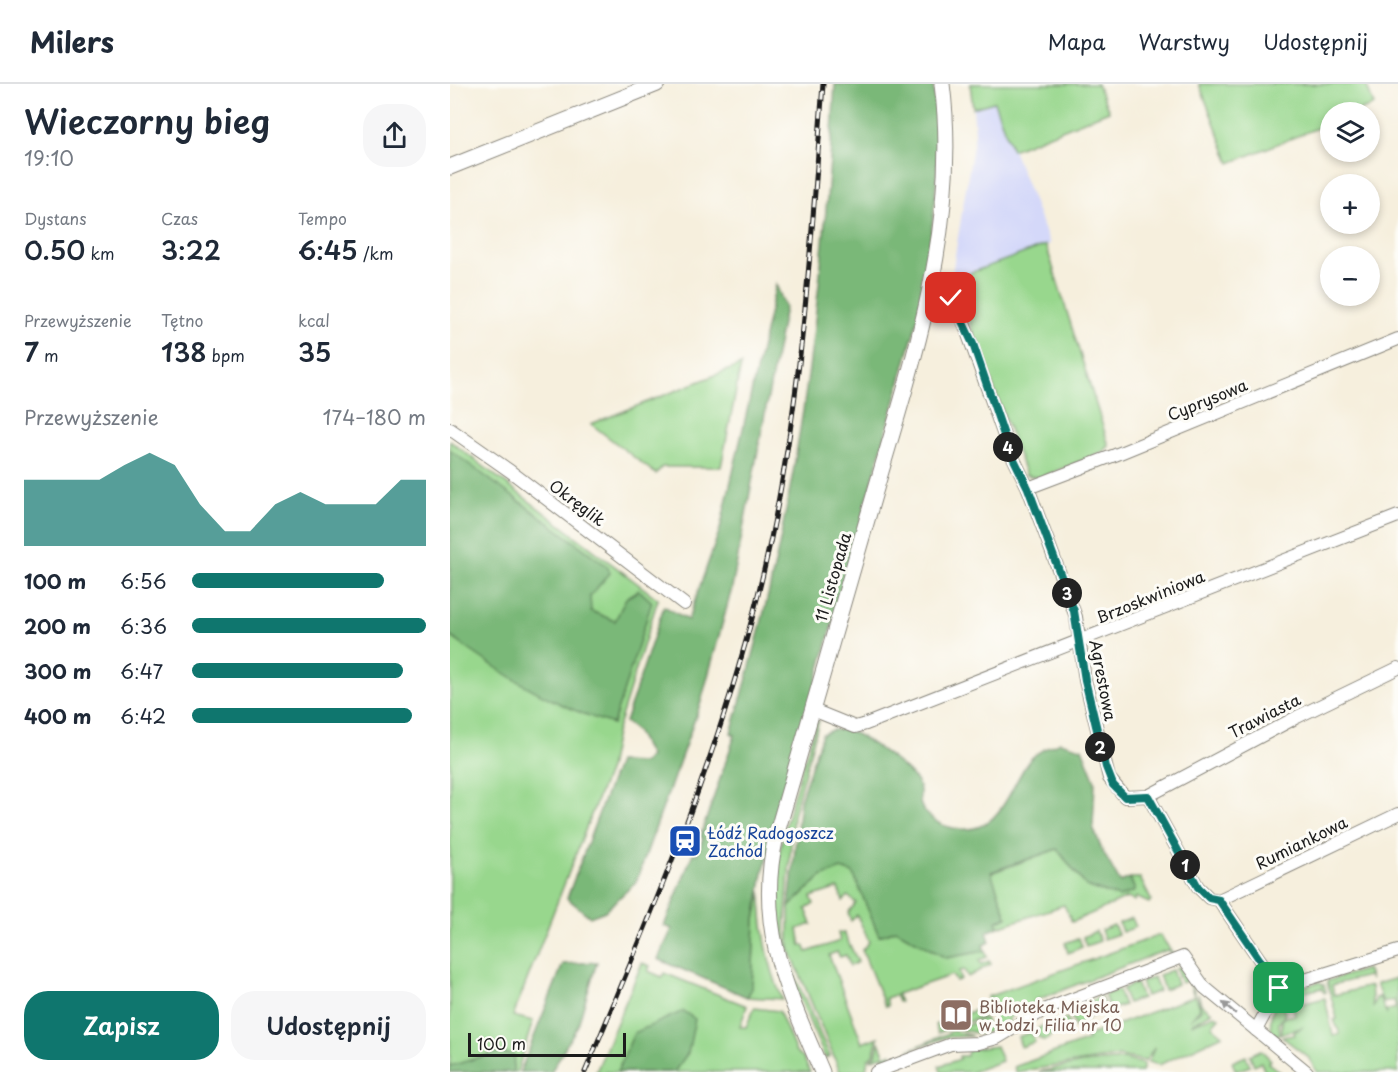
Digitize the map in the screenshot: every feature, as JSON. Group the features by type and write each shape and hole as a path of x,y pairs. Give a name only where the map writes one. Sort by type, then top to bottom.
{"street":[{"path":"450,167 657,84"},
{"name":"11 Listopada","path":"822,1072 778,966 768,907 773,852 916,350 929,291 944,185 946,130 942,84"},
{"name":"Agrestowa","path":"929,291 951,298 960,312 1008,447 1028,488 1076,617 1085,680 1110,778 1125,797 1148,796"},
{"name":"Cyprysowa","path":"1028,488 1115,455 1398,339"},
{"name":"Okręglik","path":"450,429 510,471 684,604"},
{"name":"Brzoskwiniowa","path":"813,710 855,727 866,724 1398,516"},
{"name":"Trawiasta","path":"1148,796 1297,717 1398,668"},
{"path":"1148,796 1198,887 1209,898 1219,900 1279,988"},
{"name":"Rumiankowa","path":"1219,900 1398,814"},
{"path":"1256,1030 1279,988 1398,951"},
{"path":"876,1072 951,1044 982,1043 997,1038 1044,1010 1183,957 1204,987 1307,1072"}],"shaded area":[{"path":"994,101 1050,244 951,280 975,133 973,108"}],"green space":[{"path":"835,84 933,84 937,142 935,199 919,314 763,873 755,920 752,988 747,997 658,959 672,929 664,926 693,853 697,854 703,838 700,837 735,735 731,733 754,653 773,572 803,412 814,331 830,167"},
{"path":"970,84 1097,84 1109,111 1012,150 994,102 973,108"},
{"path":"1199,84 1366,84 1373,102 1320,102 1320,127 1230,163"},
{"path":"1046,245 1109,446 1103,452 1039,478 1026,475 962,302 951,293 951,280"},
{"path":"776,284 785,307 732,588 701,702 636,882 605,911 590,917 567,898 618,762 644,763 650,756 636,731 625,722 664,606 688,620 720,529"},
{"path":"741,365 721,467 662,467 656,474 591,424"},
{"path":"450,441 658,599 616,733 609,769 513,1016 533,1021 517,1072 450,1072"},
{"path":"450,450 607,566 610,573 590,596 591,611 615,621 626,598 639,590 652,602 613,724 570,708 528,687 488,663 450,636"},
{"path":"819,721 793,815 785,928 789,963 830,1056 825,1058 787,965 779,933 776,906 776,879 785,826 816,722"},
{"path":"832,730 850,731 887,754 918,784 921,806 927,814 945,826 965,829 979,827 998,812 1026,765 1037,754 1060,742 1082,748 1095,781 1093,827 1102,850 1120,882 1130,878 1135,891 1119,897 1086,886 1057,849 991,872 1007,917 996,922 998,927 987,932 990,942 983,945 985,951 946,958 896,930 879,936 853,873 841,869 821,877 789,907 800,800 822,734"},
{"path":"1057,849 1086,886 1119,897 1135,891 1130,878 1140,878 1151,900 1149,903 1136,897 1135,901 1127,898 1072,922 1064,905 998,927 996,922 1007,916 991,873"},
{"path":"841,869 853,873 879,936 896,930 946,958 985,951 987,957 979,960 981,964 989,961 991,964 968,977 964,970 959,971 961,979 956,981 952,975 897,994 900,1002 895,995 886,998 888,1006 885,1006 862,950 869,942 857,915 851,921 848,913 856,903 848,896 843,901 838,888 811,897 814,904 806,909 812,924 798,929 801,946 804,945 807,952 840,941 838,933 844,933 858,962 850,966 846,955 840,957 837,952 829,955 862,1043 878,1037 874,1053 868,1059 866,1070 840,1072 789,948 789,907 821,877"},
{"path":"761,891 766,946 782,999 747,997 752,988 755,920"},
{"path":"1132,918 1136,927 1122,932 1119,923"},
{"path":"1114,925 1118,934 1104,939 1101,930"},
{"path":"1096,931 1100,941 1086,946 1083,937"},
{"path":"1160,935 1174,955 1171,956 1169,950 1161,952 1034,1001 1037,1009 1029,1015 1023,1007 1008,1019 1012,1025 999,1031 996,1029 987,997"},
{"path":"1079,938 1082,947 1068,953 1065,943"},
{"path":"597,962 578,1025 551,1072 520,1072 563,964"},
{"path":"642,963 650,966 648,971 662,977 664,973 747,1006 740,1027 746,1027 754,1008 779,1011 796,1052 803,1057 810,1072 596,1072"},
{"path":"1180,967 1190,980 1200,1008 1190,1020 1201,1010 1198,994 1201,1004 1212,1012 1191,1024 1215,1015 1219,1018 1212,1026 1223,1035 1159,1065 1148,1062 1155,1047 1145,1061 1119,1056 1016,1072 1014,1067 1088,1040 1087,1036 1194,996 1189,980 1181,983 1176,968"},
{"path":"1367,969 1371,980 1368,976 1332,985 1334,995 1371,986 1373,1008 1376,998 1379,997 1387,1015 1386,1011 1396,1008 1394,1000 1383,1003 1376,984 1397,978 1398,1072 1317,1072 1308,1057 1282,1037 1295,1035 1294,1032 1303,1027 1282,1034 1282,1021 1285,1017 1295,1015 1293,1006 1325,998 1333,1036 1340,1034 1334,1020 1337,1019 1327,981"},
{"path":"1172,970 1177,984 1164,990 1159,975"},
{"path":"1154,977 1159,991 1146,996 1141,982"},
{"path":"1319,982 1324,985 1326,992 1324,993 1322,988 1281,998 1285,1014 1279,1023 1280,1034 1275,1036 1271,1020 1282,993"},
{"path":"1136,983 1142,998 1128,1003 1122,989"},
{"path":"1118,990 1124,1005 1110,1010 1104,995"},
{"path":"1101,997 1106,1011 1092,1016 1087,1002"},
{"path":"1083,1004 1089,1018 1075,1027 1071,1017 1074,1007"},
{"path":"979,1009 982,1017 956,1026 953,1018"},
{"path":"683,1011 695,1019 688,1053 674,1072 617,1072 634,1033"},
{"path":"985,1018 990,1031 981,1034 958,1029"},
{"path":"1067,1018 1071,1029 1057,1034 1053,1023"},
{"path":"949,1019 952,1028 938,1033 935,1025"},
{"path":"1044,1026 1049,1028 1051,1033 1049,1038 1044,1040 1039,1038 1037,1033 1039,1028"},
{"path":"953,1031 972,1036 947,1037 909,1050"},
{"path":"1031,1032 1035,1042 1021,1047 1018,1037"},
{"path":"879,1042 885,1056 892,1053 890,1061 885,1063 882,1056 870,1060 876,1054"},
{"path":"996,1046 1002,1061 972,1072 941,1072 939,1066 960,1059 959,1056 967,1056 968,1050"},
{"path":"1261,1050 1271,1060 1268,1063 1280,1072 1265,1072 1261,1062 1254,1065 1250,1055"},
{"path":"497,1052 514,1055 513,1072 450,1072 450,1066"},
{"path":"1246,1056 1250,1066 1236,1071 1232,1062"},
{"path":"1124,1059 1144,1064 1142,1072 1039,1072 1082,1063"}],"railway":[{"path":"585,1072 685,827 728,702 763,574 787,453 796,391 809,269 823,84"}],"place":[{"name":"Łódź Radogoszcz Zachód","path":"685,841"},
{"name":"Biblioteka Miejska w Łodzi, Filia nr 10","path":"956,1015"}],"route":[{"path":"951,298 960,312 973,344 1008,447 1028,488 1076,617 1085,680 1100,745 1113,785 1127,798 1148,796 1181,860 1198,887 1209,898 1219,900 1279,988"}]}
